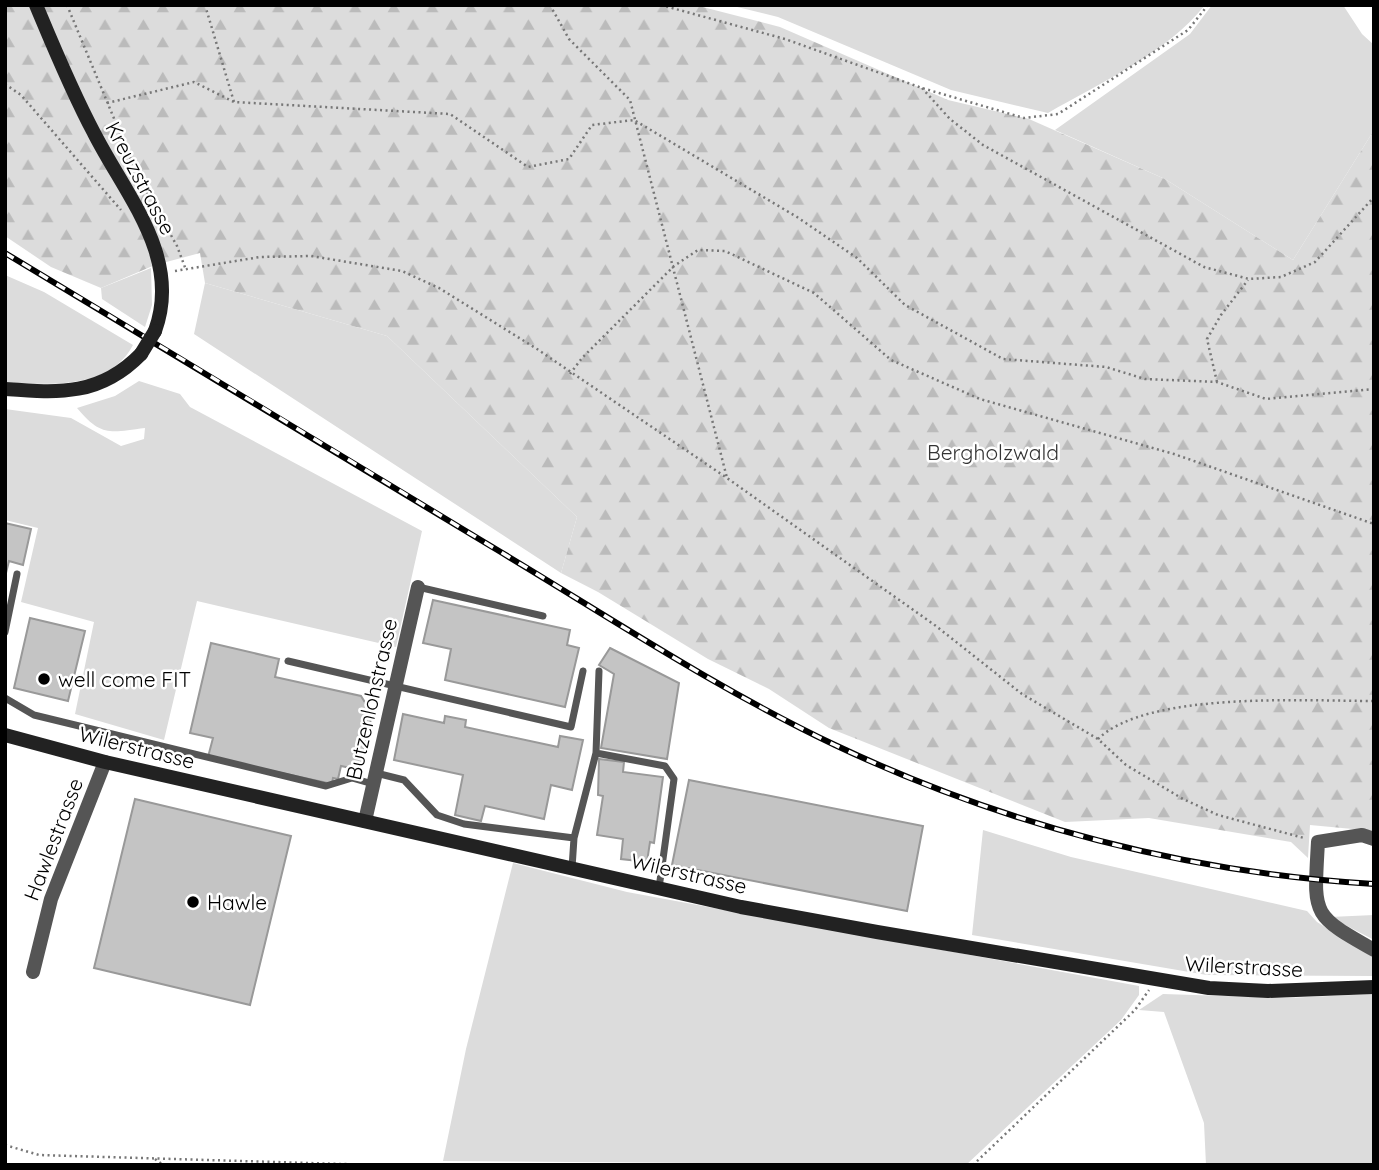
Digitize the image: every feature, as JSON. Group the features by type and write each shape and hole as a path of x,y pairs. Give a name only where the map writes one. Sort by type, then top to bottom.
{"main road":[{"name":"Kreuzstrasse","path":"5,389 67,391 96,386 118,374 141,354 155,331 163,304 162,272 142,218 81,109 36,5"},
{"name":"Wilerstrasse","path":"5,735 105,762 788,916 1155,981 1268,991 1374,987"}],"street":[{"name":"Butzenlohstrasse","path":"365,821 418,587"},
{"name":"Hawlestrasse","path":"33,972 51,899 105,762"},
{"path":"1374,839 1362,835 1318,842 1319,912 1332,926 1374,950"}],"lane":[{"path":"5,632 17,574"},
{"path":"418,587 544,616"},
{"path":"288,661 570,727 583,671"},
{"path":"572,868 574,838 596,753 599,671"},
{"path":"5,698 34,715 326,786 352,778 404,780 437,816 464,824 574,838"},
{"path":"596,753 665,766 674,779 658,888"}],"path":[{"path":"67,5 137,174 177,246 186,270"},
{"path":"205,5 234,102"},
{"path":"550,5 569,39 629,100 727,478"},
{"path":"661,5 785,39 922,88 1024,118 1058,114 1188,30 1208,5"},
{"path":"107,103 194,82 234,102 450,114 528,167 569,159 593,125 634,120 797,216 857,258 905,305 1003,359 1106,367 1145,379 1217,382 1266,399 1374,389"},
{"path":"5,84 21,95 128,217 142,218"},
{"path":"922,88 950,120 983,145 1192,262 1249,279 1281,277 1315,262 1374,197"},
{"path":"570,374 674,267 698,250 724,251 814,293 891,360 980,399 1174,454 1374,524"},
{"path":"162,272 260,257 311,256 402,271 439,288 537,349 570,374 727,478 936,626 1022,694 1098,739 1126,765 1183,800 1227,818 1318,842"},
{"path":"1217,382 1208,339 1220,315 1249,279"},
{"path":"1098,739 1108,730 1163,711 1230,700 1374,701"},
{"path":"973,1165 1135,1010 1155,981"},
{"path":"5,1145 39,1154 376,1165"},
{"path":"152,1157 163,1165"}],"green space":[{"name":"Bergholzwald","path":"5,5 695,5 780,27 948,100 1029,119 1165,179 1293,260 1374,130 1374,831 1310,825 1308,858 1291,842 1149,818 1065,822 829,728 769,689 708,659 598,592 561,573 577,517 387,336 205,283 200,253 155,265 101,288 51,267 5,236"},
{"path":"729,5 1205,5 1172,38 1132,66 1048,113 951,90 778,17"},
{"path":"1212,5 1343,5 1362,34 1374,45 1374,130 1293,260 1165,179 1055,130 1190,34"},
{"path":"151,268 152,305 145,327 102,299 101,288"},
{"path":"5,275 44,292 133,345 123,360 94,377 76,382 5,382"},
{"path":"205,283 387,336 577,517 561,573 194,334"},
{"path":"139,381 180,394 190,407 422,531 396,647 197,601 164,740 75,714 94,622 21,602 38,528 5,520 5,409 71,418 121,446 144,439 145,428 124,431 101,429 77,408 115,396"},
{"path":"983,830 1071,857 1307,911 1317,922 1374,958 1374,976 1207,975 972,935"},
{"path":"513,863 627,892 1139,986 1139,995 1121,1020 966,1165 443,1161 466,1049"},
{"path":"1374,915 1374,940 1330,917"},
{"path":"1163,994 1286,998 1374,994 1374,1165 1206,1165 1204,1123 1164,1012 1139,1010"}],"building":[{"path":"5,523 31,529 23,565 9,561 5,577"},
{"path":"433,600 570,630 567,645 579,648 565,707 445,680 451,649 423,643"},
{"path":"30,618 85,631 68,701 14,688"},
{"path":"211,643 279,659 275,677 361,696 372,714 360,770 341,766 338,779 333,778 332,784 208,757 213,738 190,733"},
{"path":"610,648 679,683 667,759 601,748 614,674 599,665"},
{"path":"403,714 444,723 445,716 466,720 465,727 558,747 560,736 583,740 572,790 551,785 544,819 485,806 481,821 455,815 463,775 394,760"},
{"path":"599,759 624,762 623,772 663,777 654,843 650,842 647,862 621,859 623,839 597,835 603,796 598,795"},
{"path":"689,780 923,826 907,911 672,865"},
{"name":"Hawle","path":"135,799 291,836 250,1005 94,968"}],"railway":[{"path":"5,253 657,648 745,699 835,745 964,799 1098,840 1235,869 1374,884"}],"place":[{"name":"well come FIT","path":"44,679"},
{"name":"Hawle","path":"193,902"}]}
